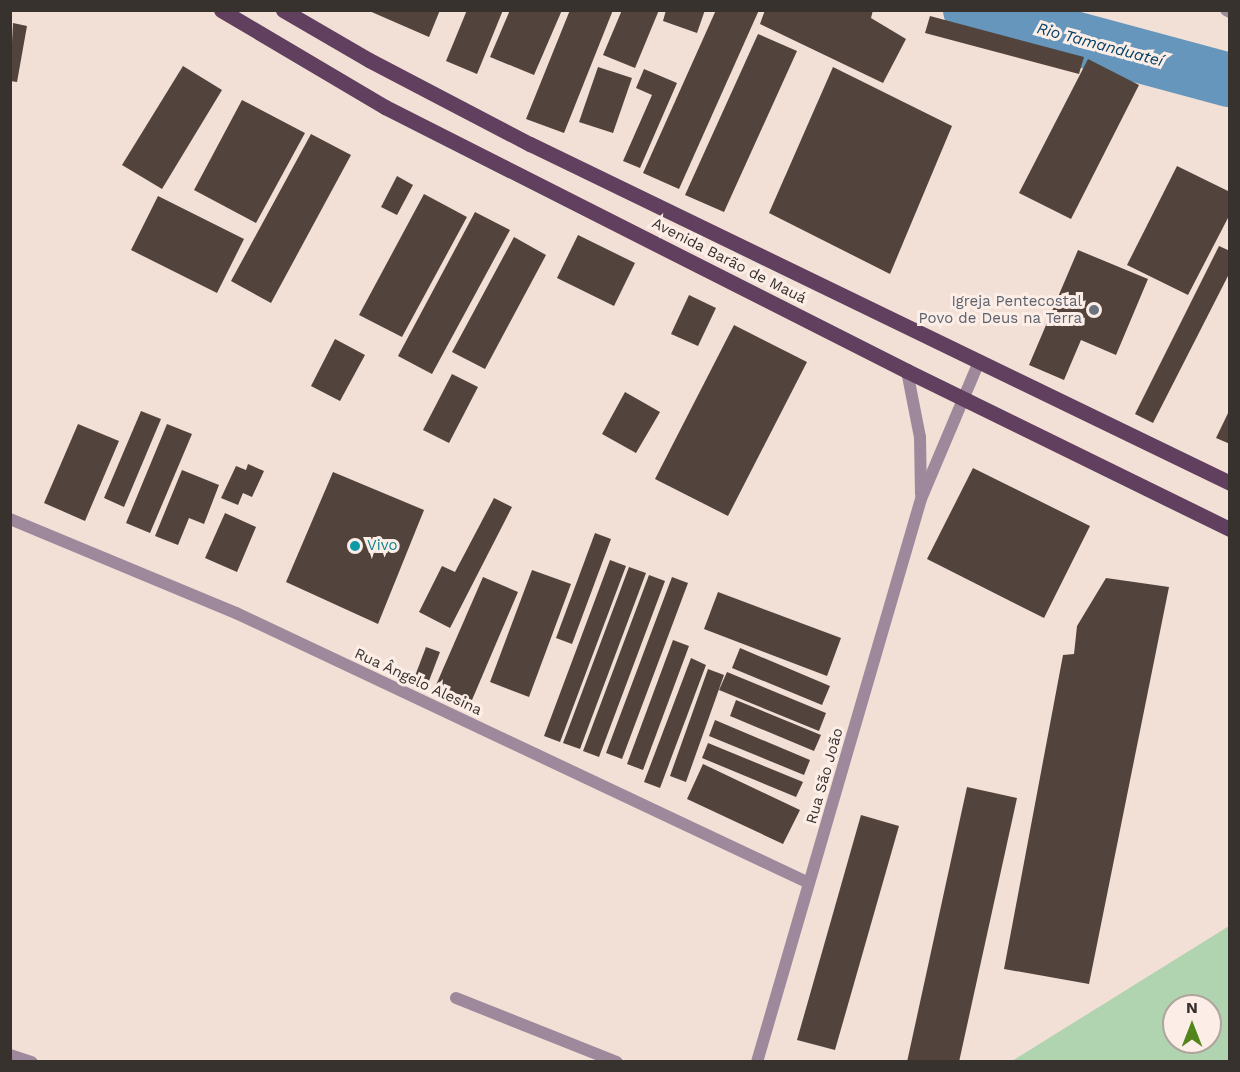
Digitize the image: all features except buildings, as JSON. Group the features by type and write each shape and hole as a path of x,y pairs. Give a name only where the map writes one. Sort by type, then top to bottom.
{"main road":[{"name":"Avenida Barão de Mauá","path":"221,10 385,107 963,399 1230,529"},
{"name":"Avenida Barão de Mauá","path":"283,10 369,60 530,144 1230,483"}],"street":[{"name":"Rua São João","path":"757,1062 921,499 979,362"},
{"name":"Rua São João","path":"907,371 920,437 921,499"},
{"name":"Rua Ângelo Alesina","path":"10,519 236,613 809,883"},
{"path":"456,998 617,1062"},
{"path":"10,1055 32,1062"}],"green space":[{"path":"1229,926 1229,1061 1012,1061"}],"waterway":[{"name":"Rio Tamanduateí","path":"970,10 1230,80"}],"place":[{"name":"Igreja Pentecostal Povo de Deus na Terra","path":"1094,310"},
{"name":"Vivo","path":"355,546"}]}
